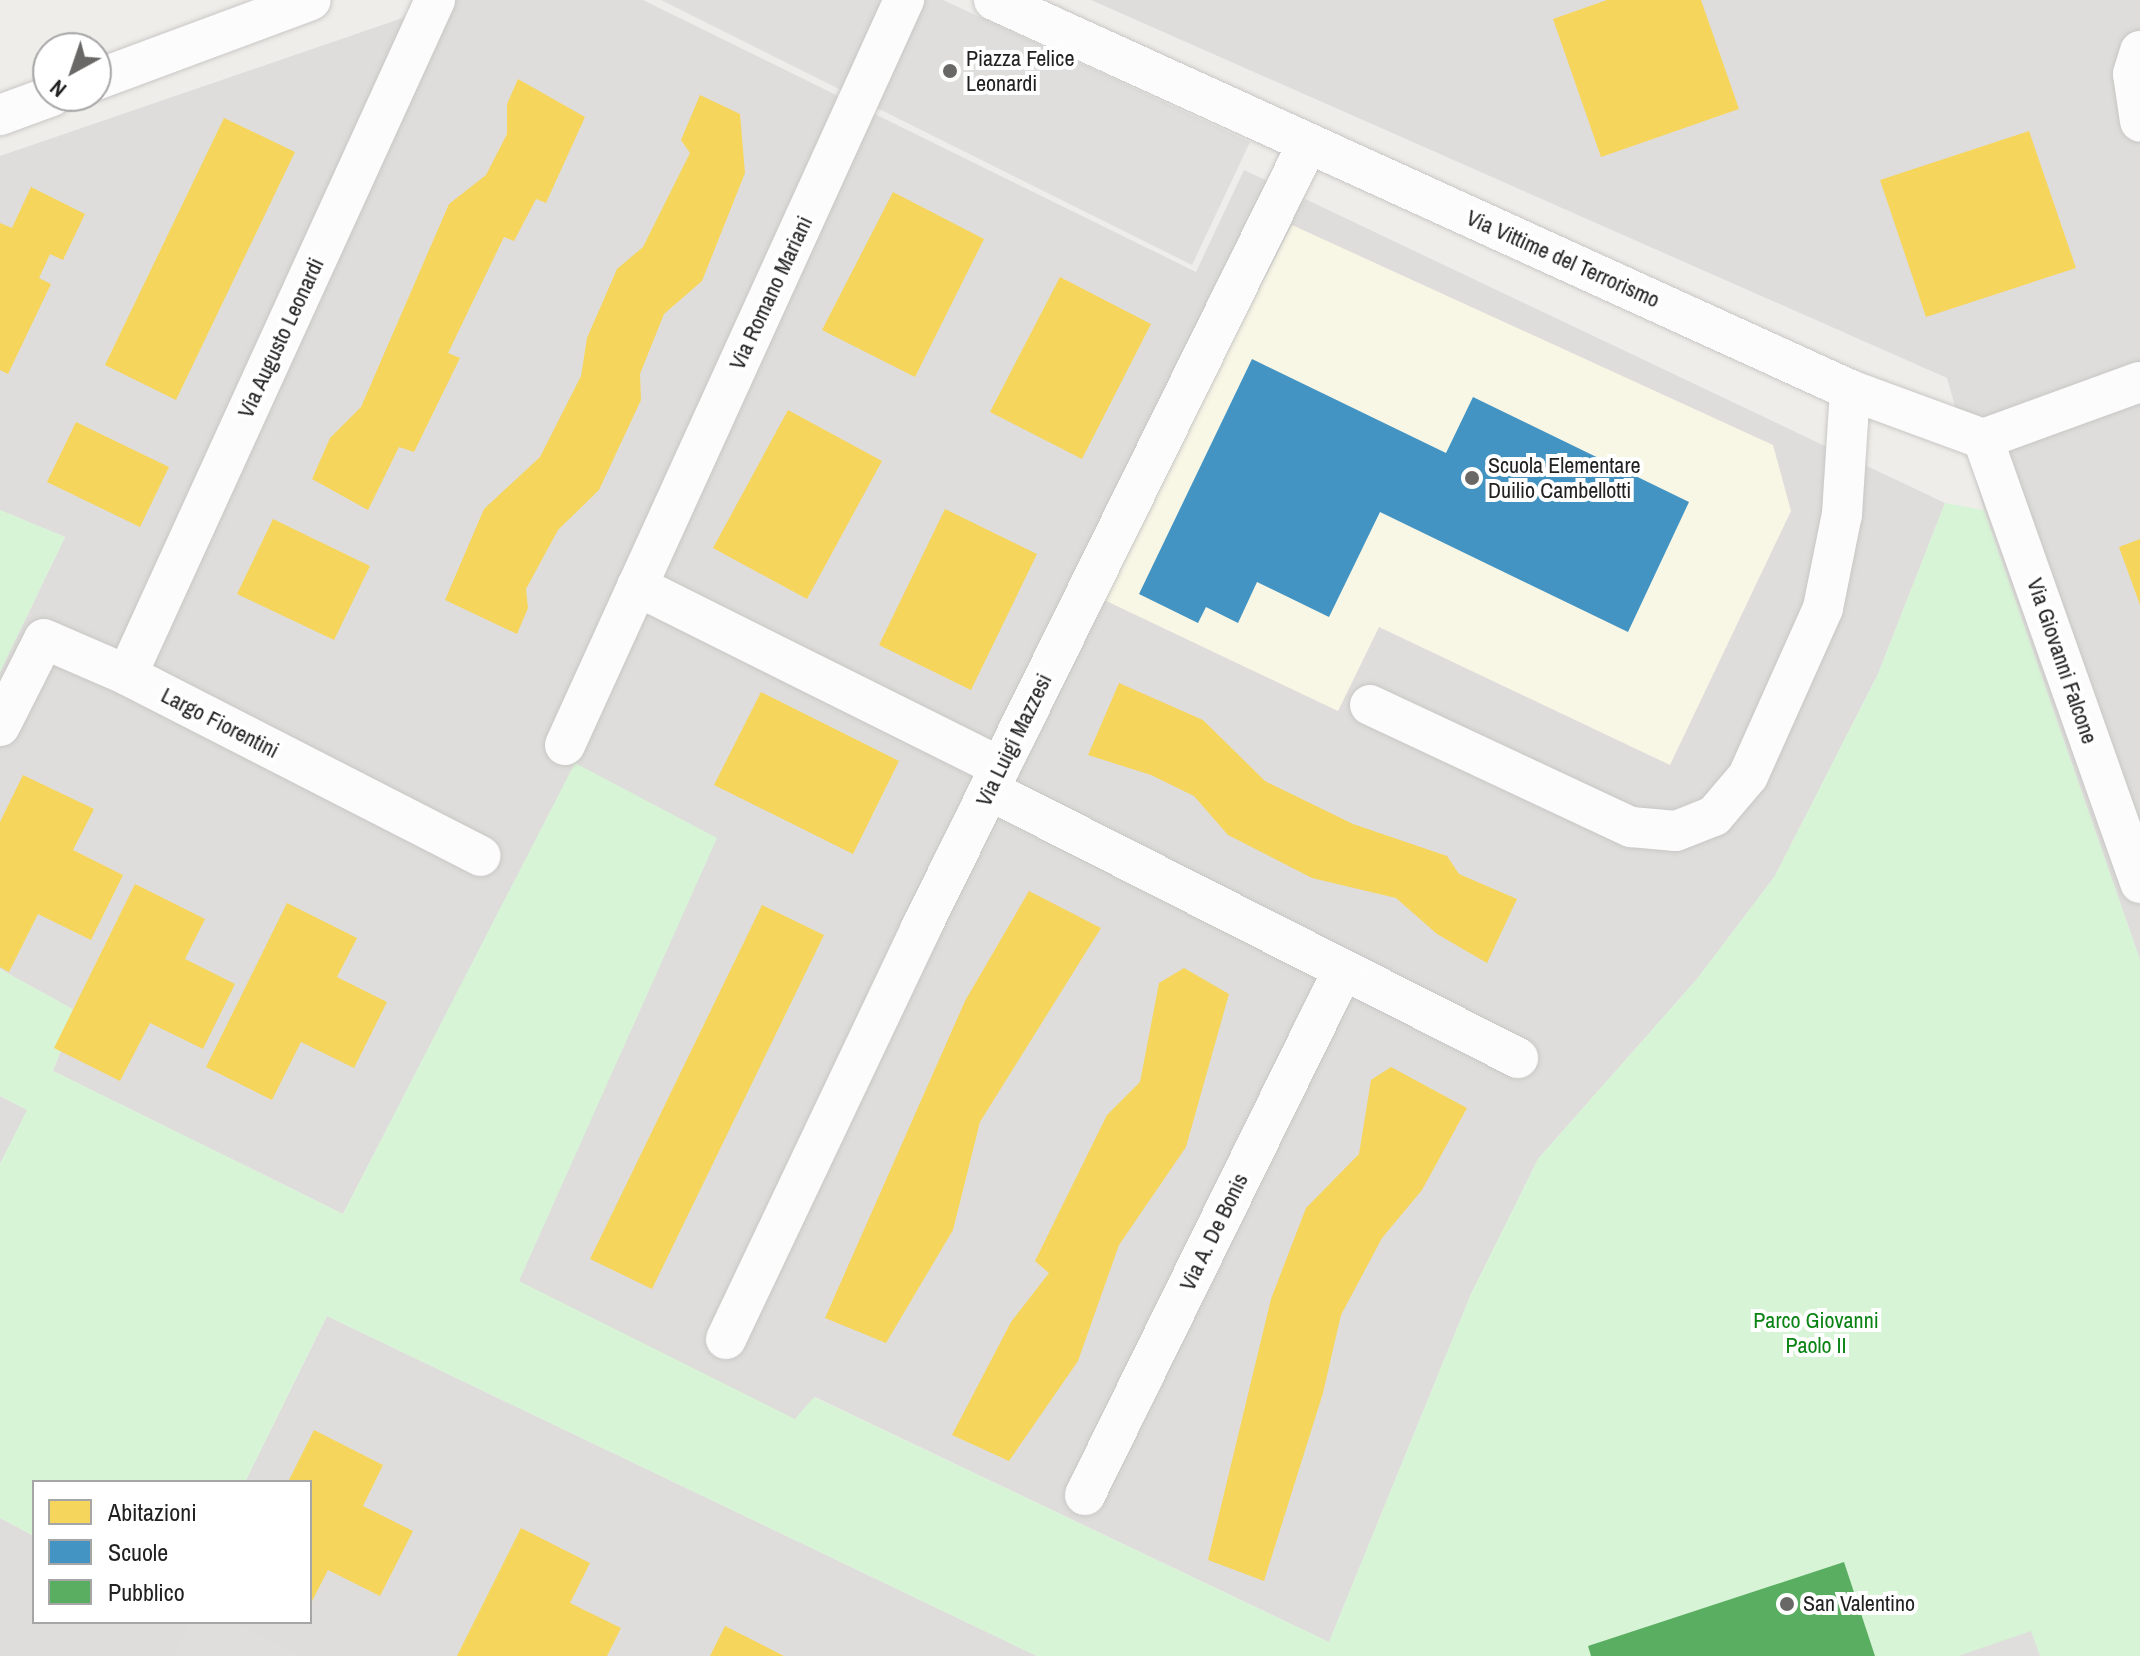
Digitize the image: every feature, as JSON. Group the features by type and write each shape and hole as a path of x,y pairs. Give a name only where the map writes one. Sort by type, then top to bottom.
{"street":[{"path":"112,74 311,0"},
{"name":"Via Augusto Leonardi","path":"127,675 435,0"},
{"name":"Via Romano Mariani","path":"565,745 904,0"},
{"name":"Via Vittime del Terrorismo","path":"994,0 1850,390 1983,439"},
{"path":"2140,51 2133,89 2140,121"},
{"path":"0,115 32,103"},
{"name":"Via Luigi Mazzesi","path":"726,1339 994,778 1308,143"},
{"path":"1983,439 2140,382"},
{"path":"1370,705 1631,827 1676,831 1714,816 1748,776 1823,608 1842,514 1850,390"},
{"name":"Via Giovanni Falcone","path":"1983,439 2140,883"},
{"path":"637,586 1343,970 1518,1058"},
{"name":"Largo Fiorentini","path":"0,726 44,639 127,675 480,856"},
{"name":"Via A. De Bonis","path":"1085,1495 1343,970"}],"shaded area":[{"path":"455,0 643,0 1196,272 1244,170 1945,503 1878,674 1775,876 1697,979 1538,1159 1471,1294 1329,1642 815,1397 795,1420 518,1281 716,838 575,764 343,1214 53,1071 76,1011 0,969 0,672 65,537 0,510 0,156"},
{"name":"Piazza Felice Leonardi","path":"661,0 943,0 1250,142 1192,265"},
{"path":"1091,0 2140,0 2140,960 1984,510 1947,378"},
{"name":"Scuola Elementare Duilio Cambellotti","path":"1292,225 1773,445 1791,511 1670,765 1379,627 1338,711 1100,598"},
{"path":"0,1096 28,1110 0,1164"},
{"path":"327,1316 1037,1656 0,1656 0,1518 32,1535 32,1624 312,1624 312,1480 246,1480"},
{"path":"191,1624 238,1624 302,1656 175,1656"},
{"path":"2031,1631 2040,1656 1958,1656"}],"green space":[{"name":"Parco Giovanni Paolo II","path":"1945,503 1984,510 2140,960 2140,1656 1037,1656 327,1316 246,1480 32,1480 32,1535 0,1518 0,1164 27,1110 0,1096 0,969 76,1011 53,1071 343,1214 575,763 717,838 519,1281 795,1419 814,1397 1329,1642 1471,1294 1538,1159 1697,979 1775,876 1878,674"},
{"path":"0,510 65,537 0,672"}],"building: Abitazioni":[{"path":"1607,0 1701,0 1739,109 1601,157 1553,19"},
{"path":"518,79 585,117 546,203 536,199 514,241 504,237 448,353 460,358 414,452 399,447 368,510 312,479 330,438 361,407 449,204 486,175 507,134 507,104"},
{"path":"700,95 740,114 745,173 702,281 664,314 640,374 641,400 599,490 558,530 526,589 528,608 517,634 445,600 484,509 540,457 581,376 587,338 617,269 643,247 690,153 681,140"},
{"path":"224,118 295,152 176,400 105,365"},
{"path":"2029,131 2076,268 1926,317 1880,180"},
{"path":"31,187 85,214 63,260 50,254 39,278 51,284 8,374 0,370 0,223 12,228"},
{"path":"893,192 984,239 915,377 822,330"},
{"path":"1060,277 1151,324 1082,459 990,412"},
{"path":"788,410 882,461 807,599 713,548"},
{"path":"76,422 169,467 140,527 47,482"},
{"path":"945,509 1037,554 971,690 879,645"},
{"path":"273,519 370,566 334,640 237,594"},
{"path":"2140,539 2140,605 2119,547"},
{"path":"1119,683 1203,720 1265,781 1353,824 1447,856 1459,874 1517,899 1487,963 1437,934 1396,898 1312,878 1228,835 1194,796 1151,775 1088,755"},
{"path":"761,692 899,761 853,854 714,785"},
{"path":"23,775 94,809 73,850 123,875 91,940 38,914 9,972 0,967 0,822"},
{"path":"135,884 205,919 185,959 235,984 203,1049 150,1023 120,1081 54,1048"},
{"path":"1029,891 1101,928 980,1122 953,1230 886,1343 825,1318 965,1001"},
{"path":"287,903 357,938 337,977 387,1002 354,1068 301,1042 272,1100 206,1067"},
{"path":"762,905 824,935 652,1289 590,1259"},
{"path":"1184,968 1229,994 1186,1147 1119,1245 1078,1361 1009,1461 952,1435 1011,1322 1049,1273 1035,1261 1107,1115 1140,1082 1159,983"},
{"path":"1391,1067 1467,1108 1422,1190 1382,1238 1341,1315 1323,1393 1264,1581 1208,1560 1271,1299 1306,1208 1359,1154 1371,1080"},
{"path":"314,1430 383,1465 363,1506 413,1531 380,1596 328,1570 312,1601 312,1480 289,1480"},
{"path":"521,1528 590,1563 570,1603 621,1628 607,1656 457,1656"},
{"path":"725,1626 784,1656 710,1656"}],"building: Scuole":[{"path":"1252,359 1446,453 1473,397 1689,502 1628,632 1380,512 1329,617 1257,582 1238,623 1206,607 1198,623 1139,594"}],"building: Pubblico":[{"name":"San Valentino","path":"1844,1562 1875,1656 1591,1656 1588,1646"}],"place":[{"name":"Piazza Felice Leonardi","path":"950,71"},
{"name":"Scuola Elementare Duilio Cambellotti","path":"1472,478"},
{"name":"San Valentino","path":"1787,1604"}]}
